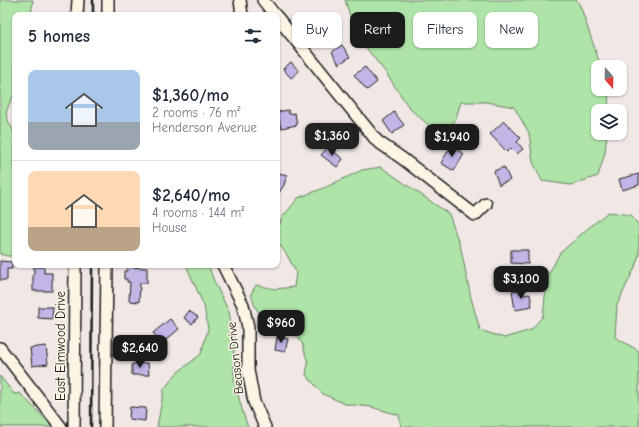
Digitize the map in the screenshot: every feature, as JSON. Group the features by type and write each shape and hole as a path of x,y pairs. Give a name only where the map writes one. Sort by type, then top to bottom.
{"street":[{"path":"77,12 78,0"},
{"path":"108,0 108,12"},
{"path":"240,0 242,12"},
{"path":"263,0 273,12"},
{"path":"280,21 377,140 475,215 486,204"},
{"name":"East Elmwood Drive","path":"74,427 75,268"},
{"path":"105,427 107,268"},
{"name":"Beason Drive","path":"224,268 243,305 248,326 248,370 254,402 265,427"},
{"path":"0,348 61,427"}],"green space":[{"path":"0,0 33,0 31,12 12,12 12,98 6,113 12,128 12,256 0,254"},
{"path":"345,0 577,0 599,60 591,60 591,96 609,96 608,104 591,104 591,140 606,140 605,153 598,176 571,185 542,181 533,162 529,133 514,107 487,102 461,102 455,121 439,134 410,109 386,73 366,48 405,48 405,12 350,12 350,16"},
{"path":"381,167 449,214 461,249 471,298 480,330 504,338 531,330 543,316 547,277 560,253 608,212 631,215 639,226 639,255 617,305 615,337 639,351 639,427 401,427 399,415 371,407 345,404 323,394 306,375 308,363 302,343 291,329 264,319 255,307 251,294 256,285 275,289 294,287 296,272 280,245 280,223 282,218 298,198 362,170"},
{"path":"187,268 209,268 229,312 234,337 234,380 248,427 157,427 164,389 177,373 201,354 208,329 204,306"},
{"path":"0,376 14,394 20,393 53,427 0,427"}],"building":[{"path":"342,45 350,57 339,64 332,52 338,48 342,48"},
{"path":"291,62 299,71 291,78 283,69"},
{"path":"365,67 377,82 367,90 354,75"},
{"path":"288,110 289,114 295,113 297,125 281,128 280,112"},
{"path":"394,112 404,125 392,134 383,121"},
{"path":"504,121 521,138 517,142 523,149 517,154 511,148 507,152 490,134"},
{"path":"451,146 464,154 454,171 441,163"},
{"path":"328,147 343,159 337,167 321,155"},
{"path":"504,167 510,180 499,185 494,171"},
{"path":"280,173 287,175 280,191"},
{"path":"639,174 639,185 622,190 619,179"},
{"path":"511,250 528,250 528,264 511,263"},
{"path":"0,261 12,262 12,269 7,269 7,280 0,280"},
{"path":"34,268 44,268 44,273 52,273 52,291 33,291"},
{"path":"127,268 147,268 147,283 140,283 139,302 129,301 130,282 127,282 127,279 124,279 124,271 127,271"},
{"path":"523,289 524,295 530,294 532,306 515,310 512,291"},
{"path":"38,307 53,307 52,319 38,318"},
{"path":"189,311 198,317 192,324 184,318"},
{"path":"170,319 179,329 166,340 165,355 154,354 155,345 164,345 153,333"},
{"path":"277,337 288,339 285,352 275,350"},
{"path":"46,346 48,364 32,366 30,348"},
{"path":"148,363 149,375 132,375 132,364"},
{"path":"130,407 146,408 145,421 129,419"}],"railway":[{"path":"93,0 93,12"},
{"path":"91,427 92,268"}]}
